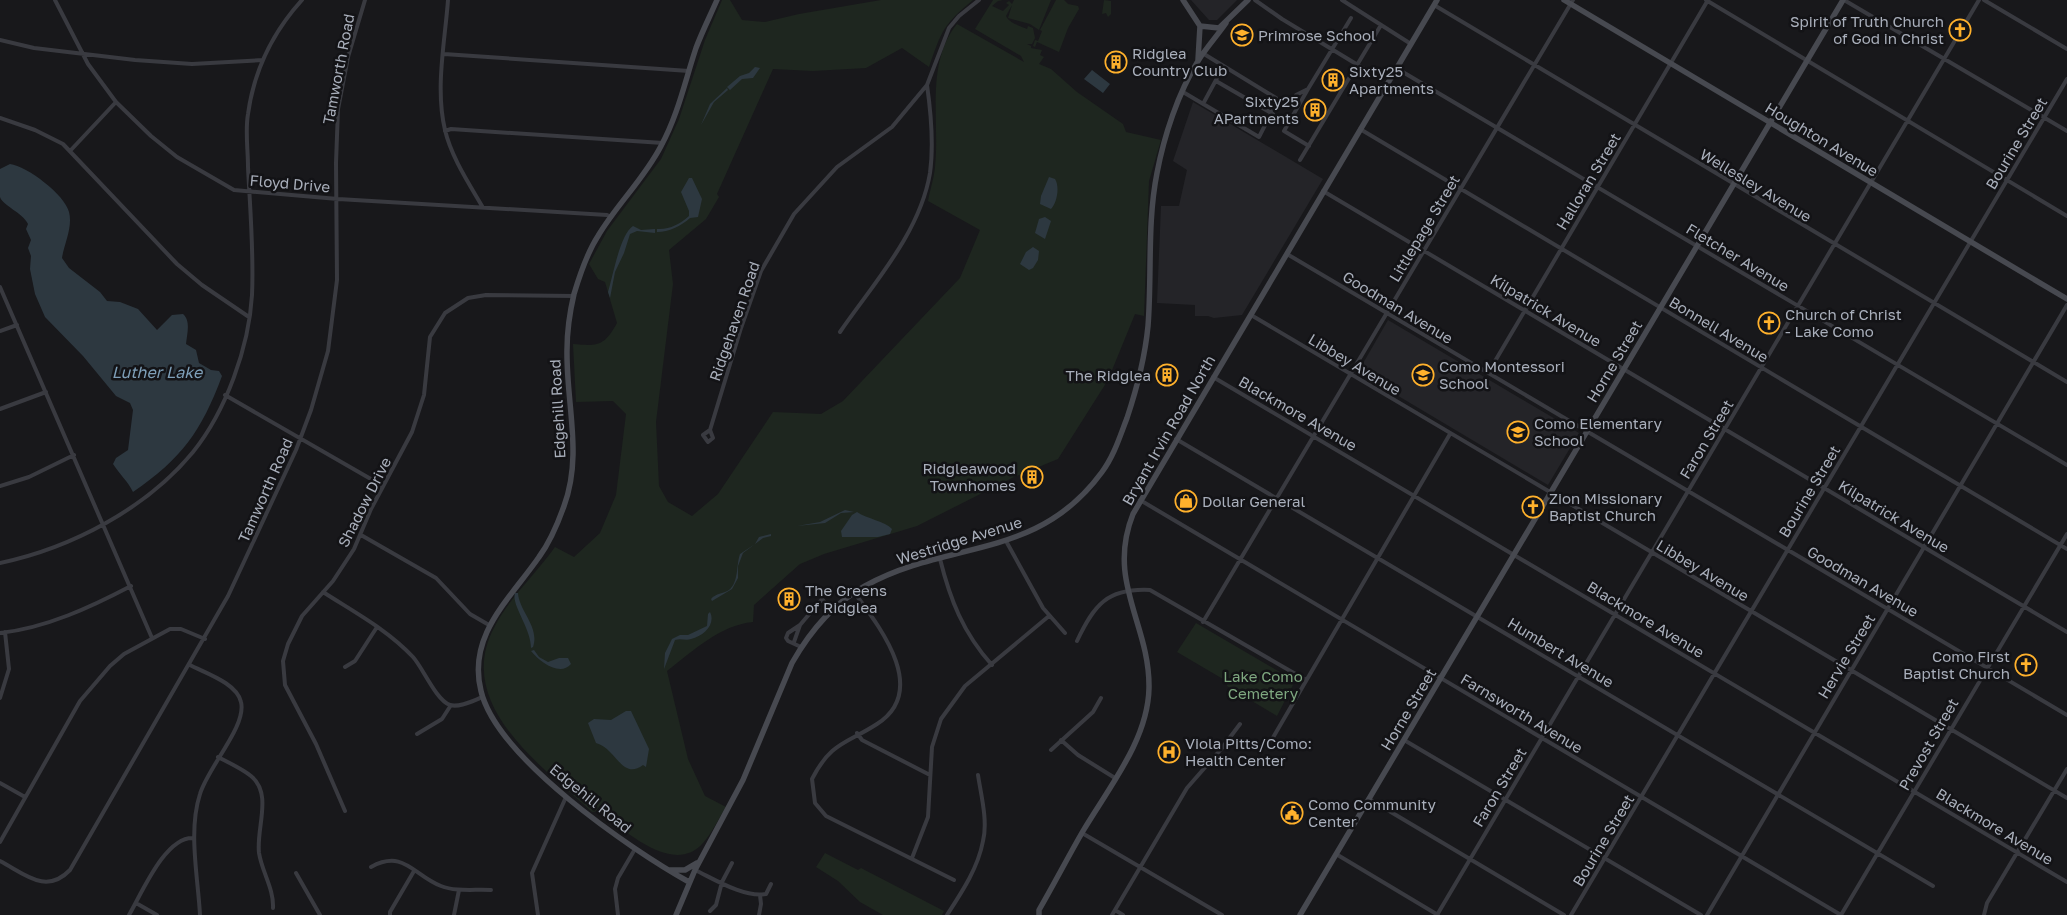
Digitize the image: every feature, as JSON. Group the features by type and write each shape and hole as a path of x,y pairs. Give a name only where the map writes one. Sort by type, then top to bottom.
{"street":[{"name":"Floyd Drive","path":"55,0 83,54 116,102 151,136 177,157 234,190 482,206 607,215 611,217"},
{"path":"0,563 67,542 104,524 136,503 193,452 225,395 240,358 252,294 248,114 264,60 277,31 302,0"},
{"name":"Tamworth Road","path":"0,861 44,883 54,882 65,876 75,863 205,639 249,552 300,438 318,388 329,342 337,280 338,198 336,162 338,109 348,57 365,0"},
{"path":"448,0 444,54 443,116 445,131 467,180 482,206"},
{"name":"Edgehill Road","path":"689,882 635,850 566,797 503,733 483,697 479,677 480,659 489,625 504,602 541,555 565,503 573,460 566,349 574,296 588,256 611,217 646,171 663,143 674,119 699,40 717,0"},
{"name":"Ridgehaven Road","path":"710,430 741,328 761,271 794,214 837,167 892,127 927,85 949,28 959,16 979,0"},
{"path":"1183,0 1200,26 1198,60"},
{"name":"Westridge Avenue","path":"676,915 689,882 743,780 781,688 801,647 832,610 854,592 893,573 940,558 1006,541 1037,530 1060,515 1081,497 1103,471 1121,434 1134,398 1145,342 1152,208 1157,173 1172,118 1198,60 1226,23 1248,0"},
{"path":"1255,0 1282,19 1376,76"},
{"path":"1342,0 1410,44 1435,2"},
{"name":"Houghton Avenue","path":"1564,0 1571,2 2067,299"},
{"path":"1707,0 2067,216"},
{"name":"Halloran Street","path":"1488,373 1707,0"},
{"path":"1843,0 2067,131"},
{"name":"Horne Street","path":"1304,914 1336,854 1843,0"},
{"name":"Faron Street","path":"1437,915 1979,0"},
{"path":"1984,0 2067,50"},
{"name":"Wellesley Avenue","path":"1435,2 1534,65 2067,382"},
{"name":"Littlepage Street","path":"1204,622 1571,2"},
{"path":"1309,146 1284,131 1351,18"},
{"path":"1200,26 1217,29 1226,23"},
{"path":"1300,160 1381,25"},
{"path":"0,40 34,48 192,64 264,60"},
{"name":"Bryant Irvin Road North","path":"1033,915 1039,913 1082,833 1115,778 1142,728 1147,711 1149,688 1146,657 1128,592 1124,569 1124,542 1128,525 1140,500 1410,44"},
{"path":"444,54 689,71"},
{"path":"1183,92 1258,137 1272,114 1277,102 1272,95 1204,54"},
{"path":"1203,104 1223,67"},
{"name":"Fletcher Avenue","path":"1396,68 2067,465"},
{"name":"Bourine Street","path":"1571,915 2067,80"},
{"path":"1216,81 1272,114"},
{"path":"840,332 898,248 923,197 932,150 927,85"},
{"path":"1296,95 1308,89"},
{"path":"70,151 116,102"},
{"path":"0,118 35,130 70,151 177,264 202,285 249,316"},
{"path":"445,131 451,129 663,143"},
{"name":"Bonnell Avenue","path":"1360,130 2067,548"},
{"name":"Kilpatrick Avenue","path":"1323,191 2067,632"},
{"name":"Goodman Avenue","path":"1286,254 2067,715"},
{"path":"0,286 152,638"},
{"name":"Shadow Drive","path":"345,811 316,744 290,696 283,671 285,652 297,625 344,565 361,535 383,486 417,420 424,395 430,338 445,313 468,298 486,295 574,296"},
{"name":"Hervie Street","path":"1706,915 2067,305"},
{"name":"Libbey Avenue","path":"1251,315 2067,798"},
{"path":"0,331 17,326"},
{"name":"Blackmore Avenue","path":"1213,377 2067,882"},
{"path":"0,409 46,392"},
{"path":"225,395 383,486"},
{"path":"1271,741 1450,434"},
{"name":"Humbert Avenue","path":"1176,439 1278,497 1877,854 1934,886"},
{"path":"0,486 29,477 74,455"},
{"name":"Farnsworth Avenue","path":"1140,500 1841,915"},
{"name":"Prevost Street","path":"1841,915 2067,534"},
{"path":"361,535 436,578 470,614 489,625"},
{"path":"1006,541 1049,616 1065,633"},
{"path":"940,558 949,594 963,626 978,650 992,665"},
{"path":"0,698 9,669 2,632 71,614 131,586"},
{"path":"1077,641 1096,607 1104,598 1128,592 1150,590 1306,680"},
{"path":"323,592 392,637 413,658 440,697 451,705 458,706 483,697"},
{"path":"854,592 888,638 897,664 900,686 897,700 884,719 839,744 818,768 812,779 813,796 819,809 826,816 954,880"},
{"path":"794,642 800,625 822,599 832,610"},
{"path":"912,858 928,817 932,747 941,719 956,695 1049,616"},
{"path":"800,625 788,632 786,638 788,641 794,642 801,647"},
{"path":"345,667 355,661 377,627"},
{"path":"0,842 87,691 110,666 124,654 170,629 181,629 205,639"},
{"path":"792,630 796,633"},
{"path":"190,665 235,691 240,700 242,710 238,725 218,757 199,795 194,838 200,915"},
{"path":"1051,750 1092,712 1101,698"},
{"path":"417,734 442,719 451,705"},
{"path":"1112,915 1187,788 1240,724"},
{"path":"857,733 862,740 930,775"},
{"path":"1062,740 1078,755 1115,778"},
{"path":"1404,740 1701,915"},
{"path":"218,757 253,778 262,792 259,851 273,898 273,908"},
{"path":"1983,915 1987,903 2067,769"},
{"path":"947,915 969,879 984,840 978,775"},
{"path":"0,783 26,797"},
{"path":"538,915 532,873 566,797"},
{"path":"1369,799 1564,915"},
{"path":"1082,833 1219,914"},
{"path":"129,915 166,852 180,840 194,838"},
{"path":"618,915 615,889 618,878 635,850"},
{"path":"1336,854 1437,915"},
{"path":"371,867 390,860 402,863 440,886 459,890 491,890"},
{"path":"668,870 685,870 699,862"},
{"path":"710,911 716,905 722,882 732,863"},
{"path":"390,915 414,870"},
{"path":"695,870 722,882 760,895 766,894 771,884"},
{"path":"296,873 320,915"},
{"path":"454,915 459,890"},
{"path":"759,915 760,895"},
{"path":"136,902 156,915"},
{"path":"1115,910 1123,915"}],"shaded area":[{"path":"1191,0 1237,0 1217,20 1209,20"},
{"path":"1193,102 1323,179 1242,315 1214,318 1195,316 1195,305 1157,303 1161,206 1179,206 1187,170 1173,161"},
{"path":"1388,320 1579,433 1548,485 1358,372"}],"green space":[{"path":"722,0 730,0 742,20 765,22 799,14 881,0 973,0 949,22 937,44 929,67 902,48 866,68 813,71 773,69 717,194 719,197 706,219 669,250 673,284 656,422 659,486 668,502 692,516 718,494 773,412 821,414 843,401 960,278 980,230 928,201 935,167 937,74 947,39 957,24 1024,62 1021,56 975,29 993,0 1003,0 998,1 992,6 1003,11 1009,5 1006,3 1009,1 1012,4 1014,0 1051,0 1039,30 1030,24 1008,18 1012,5 1006,16 1010,21 1027,29 1028,26 1033,28 1035,38 1032,44 1027,44 1031,48 1042,50 1040,55 1044,57 1039,64 1051,69 1077,92 1123,124 1126,132 1161,140 1149,181 1144,316 1135,314 1108,380 1058,459 1014,477 917,526 824,554 800,564 754,605 753,622 729,628 707,640 667,671 688,759 705,796 726,807 703,843 691,852 678,855 663,853 649,846 598,811 592,812 528,754 509,731 494,707 485,682 485,655 501,615 555,547 574,557 600,533 616,495 626,414 613,401 576,402 573,344 594,345 604,341 617,323 605,282 598,279 589,264 607,231 661,159 679,119 705,40"},
{"path":"1056,0 1064,0 1068,4 1078,6 1079,9 1068,28 1059,52 1037,42 1035,47 1033,46 1035,40 1038,41 1042,31 1040,30"},
{"path":"1104,0 1111,1 1111,14 1108,17 1106,13 1102,14"},
{"name":"Lake Como Cemetery","path":"1196,623 1295,681 1277,716 1227,686 1228,682 1177,652"},
{"path":"825,853 858,870 861,868 944,911 942,915 883,915 860,902 838,881 816,867"}],"water":[{"path":"755,67 760,68 753,78 742,79 730,90 727,87 740,76 749,73"},
{"path":"1092,70 1110,84 1103,93 1084,79"},
{"path":"727,88 728,90 714,102 701,125 710,104"},
{"name":"Luther Lake","path":"10,164 26,170 44,182 66,205 70,224 62,258 69,268 100,292 107,301 120,302 138,309 157,330 172,315 183,314 188,324 186,344 196,350 199,363 211,370 219,371 222,376 206,413 188,442 165,467 133,492 113,464 116,458 128,450 133,410 130,403 116,396 83,356 45,317 35,294 30,269 31,256 28,248 31,240 26,229 28,224 22,216 0,197 0,169"},
{"path":"1049,177 1055,179 1058,190 1051,209 1040,204 1041,196"},
{"path":"689,178 692,178 702,199 698,217 690,218 670,230 657,232 657,229 666,229 674,226 689,216 689,211 681,192"},
{"path":"1045,217 1051,221 1045,239 1035,233 1039,219"},
{"path":"633,226 641,230 655,229 655,233 637,231 630,234 615,272 610,298 608,292 621,246 628,230"},
{"path":"1033,247 1039,251 1038,260 1033,268 1029,270 1020,264 1026,252"},
{"path":"845,510 854,512 841,513 825,523 797,526 820,522"},
{"path":"857,512 889,526 892,529 890,534 878,537 842,537 841,531 852,515"},
{"path":"771,534 771,536 763,538 755,544 759,537"},
{"path":"755,544 743,553 738,566 738,578 732,589 712,601 713,597 732,587 736,578 739,558 740,554"},
{"path":"515,593 518,593 519,600 532,626 534,640 533,647 531,648 528,633 516,604"},
{"path":"710,612 711,621 708,629 689,640 675,640 664,669 665,653 672,639 680,635 688,635 707,626 708,614"},
{"path":"534,650 539,657 548,662 559,658 568,658 571,664 561,669 550,666 531,651"},
{"path":"626,711 631,711 649,749 646,767 643,765 636,769 630,769 624,766 603,746 596,743 588,723 594,719 611,720"}],"place":[{"name":"Spirit of Truth Church of God in Christ","path":"1960,30"},
{"name":"Primrose School","path":"1242,35"},
{"name":"Ridglea Country Club","path":"1116,62"},
{"name":"Sixty25 Apartments","path":"1333,80"},
{"name":"Sixty25 APartments","path":"1315,110"},
{"name":"Church of Christ - Lake Como","path":"1769,323"},
{"name":"The Ridglea","path":"1167,375"},
{"name":"Como Montessori School","path":"1423,375"},
{"name":"Como Elementary School","path":"1518,432"},
{"name":"Ridgleawood Townhomes","path":"1032,477"},
{"name":"Dollar General","path":"1186,501"},
{"name":"Zion Missionary Baptist Church","path":"1533,507"},
{"name":"The Greens of Ridglea","path":"789,599"},
{"name":"Como First Baptist Church","path":"2026,665"},
{"name":"Viola Pitts/Como: Health Center","path":"1169,752"},
{"name":"Como Community Center","path":"1292,813"}]}
